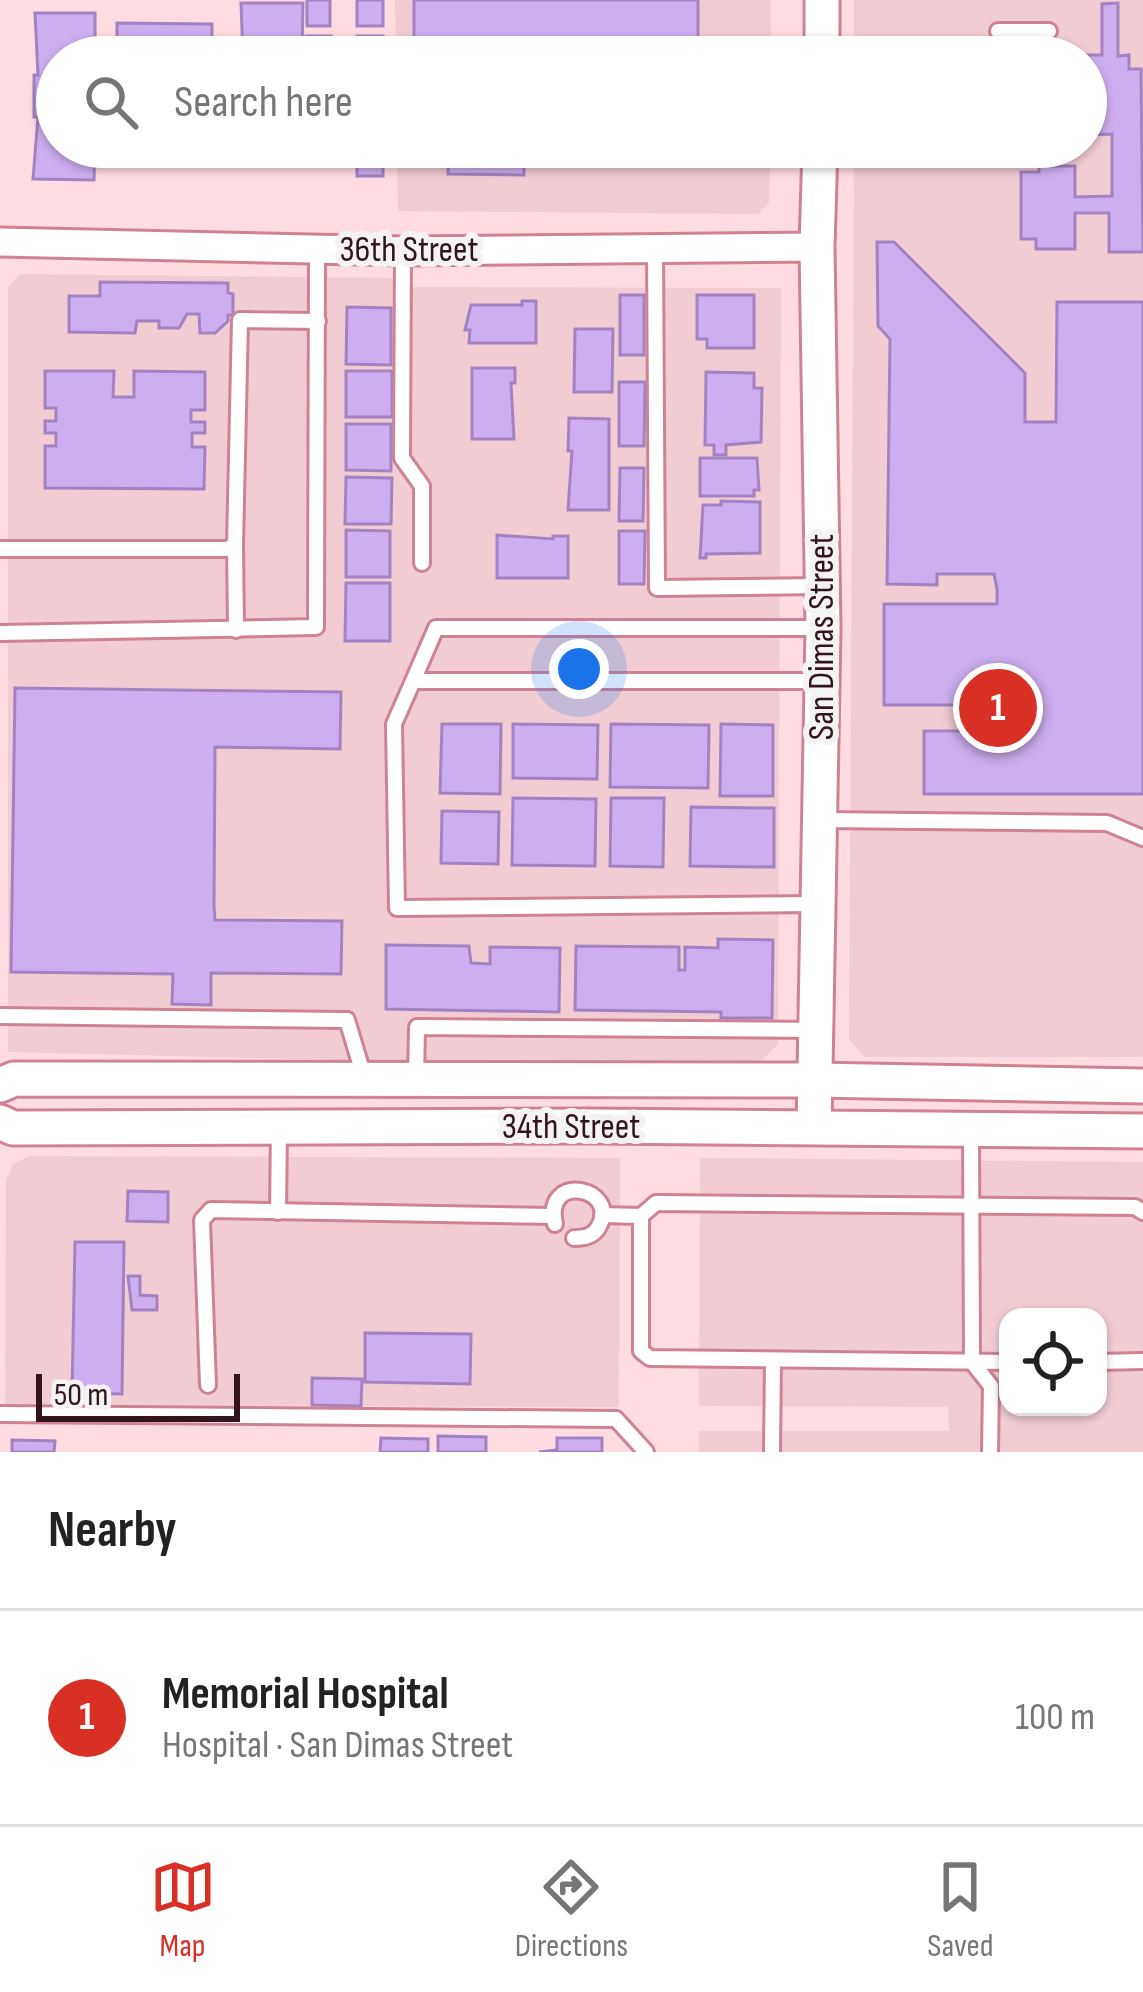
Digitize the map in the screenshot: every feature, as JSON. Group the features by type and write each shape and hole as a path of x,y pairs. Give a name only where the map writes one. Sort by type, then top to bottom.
{"street":[{"path":"822,0 822,36"},
{"name":"San Dimas Street","path":"814,1127 824,628 819,168"},
{"name":"36th Street","path":"0,242 403,251 817,247"},
{"name":"34th Street","path":"0,1085 14,1079 815,1080 1143,1086"},
{"name":"34th Street","path":"0,1122 13,1128 1143,1131"}],"lane":[{"path":"998,32 1048,32"},
{"path":"0,633 310,630 319,621 317,249"},
{"path":"655,249 657,587 823,586"},
{"path":"403,251 402,458 422,486 422,563"},
{"path":"236,630 240,320 318,321"},
{"path":"0,549 226,549 235,545"},
{"path":"818,904 397,908 394,724 436,628 824,628"},
{"path":"413,681 823,680"},
{"path":"820,820 1107,823 1143,838"},
{"path":"0,1016 346,1020 365,1080"},
{"path":"416,1080 417,1027 816,1030"},
{"path":"278,1212 279,1127"},
{"path":"971,1129 972,1362 991,1386 990,1452"},
{"path":"208,1385 202,1220 211,1210 554,1220 562,1194 577,1190 592,1194 602,1215 597,1230 574,1238"},
{"path":"602,1215 641,1216 656,1204 972,1204 1136,1207 1143,1212"},
{"path":"641,1216 641,1351 650,1358 999,1362"},
{"path":"772,1452 773,1360"},
{"path":"1107,1362 1143,1361"},
{"path":"0,1414 616,1419 646,1452"}],"shaded area":[{"path":"395,0 771,0 771,36 396,36"},
{"path":"854,0 1143,0 1143,1057 864,1057 849,1039 854,168 1107,168 1107,36 854,36"},
{"path":"397,168 770,168 769,203 758,214 398,211"},
{"path":"20,274 400,278 401,287 781,288 778,1044 753,1070 8,1052 8,287"},
{"path":"29,1156 620,1158 619,1407 5,1405 6,1180 13,1164"},
{"path":"700,1158 1143,1162 1143,1452 699,1452 699,1431 949,1431 948,1407 699,1406"}],"building":[{"path":"307,0 330,0 330,26 307,26"},
{"path":"357,0 383,0 383,26 357,26"},
{"path":"414,0 698,0 698,36 414,36"},
{"path":"241,3 303,3 302,36 242,36"},
{"path":"1118,3 1118,56 1129,55 1129,69 1141,69 1143,252 1109,252 1109,213 1075,213 1075,249 1036,249 1036,239 1021,239 1021,172 1075,168 1075,197 1112,196 1102,4"},
{"path":"35,13 95,13 95,36 36,36"},
{"path":"117,23 212,24 212,36 117,36"},
{"path":"36,142 36,168 94,168 94,180 33,179"},
{"path":"357,168 383,168 383,176 357,176"},
{"path":"448,168 524,168 524,175 448,174"},
{"path":"877,242 894,242 1025,373 1025,422 1056,422 1057,302 1143,302 1143,794 924,794 924,731 1032,731 1032,705 884,705 884,604 997,604 997,589 994,574 937,574 937,585 887,584 890,339 878,326"},
{"path":"100,282 228,283 233,315 215,333 200,333 199,314 187,314 179,328 159,328 159,321 137,321 135,333 69,332 69,296 100,296"},
{"path":"620,295 644,295 644,355 620,355"},
{"path":"697,295 754,295 754,348 707,348 707,339 697,339"},
{"path":"522,301 536,301 536,343 469,343 470,330 465,330 471,305 522,305"},
{"path":"347,307 391,308 391,365 346,364"},
{"path":"575,329 613,329 612,392 574,392"},
{"path":"472,368 515,368 515,383 511,383 514,439 472,439"},
{"path":"45,371 114,371 113,397 134,397 134,371 205,372 205,410 191,410 191,422 205,422 205,433 192,433 192,447 205,447 204,489 45,488 45,446 56,446 56,433 45,433 45,421 56,421 56,408 45,408"},
{"path":"346,371 392,371 392,417 346,417"},
{"path":"706,372 754,373 754,388 762,388 761,442 726,445 726,455 714,455 714,445 705,445"},
{"path":"619,382 645,382 644,446 619,446"},
{"path":"569,418 609,419 609,510 568,510"},
{"path":"346,424 391,424 391,471 346,470"},
{"path":"700,458 757,458 759,490 754,490 754,496 700,496"},
{"path":"620,468 644,468 643,521 619,521"},
{"path":"346,477 392,478 391,524 345,524"},
{"path":"721,501 760,502 760,553 700,558 703,505 721,505"},
{"path":"346,530 390,531 390,577 346,577"},
{"path":"619,531 645,531 644,584 619,584"},
{"path":"497,535 568,536 568,578 497,578"},
{"path":"346,583 390,583 390,641 345,641"},
{"path":"15,688 341,692 340,749 215,747 214,906 215,920 342,921 341,974 211,973 211,1005 172,1004 173,974 11,972"},
{"path":"442,724 501,724 500,794 440,793"},
{"path":"513,724 598,725 597,779 513,778"},
{"path":"611,724 709,725 708,788 610,787"},
{"path":"721,724 773,725 773,796 720,796"},
{"path":"513,798 596,799 595,866 512,865"},
{"path":"611,798 664,798 663,867 610,866"},
{"path":"691,807 774,808 774,867 690,866"},
{"path":"442,811 499,812 498,864 441,863"},
{"path":"718,939 773,940 772,1018 721,1018 721,1012 575,1010 576,946 679,947 679,970 685,970 685,947 718,948"},
{"path":"386,945 469,946 471,963 490,964 490,947 560,948 559,1012 386,1009"},
{"path":"128,1191 168,1192 168,1222 127,1221"},
{"path":"75,1242 124,1242 122,1394 72,1393"},
{"path":"128,1276 140,1276 140,1295 157,1296 157,1310 132,1310"},
{"path":"365,1333 471,1334 470,1384 365,1382"},
{"path":"312,1378 362,1379 361,1406 312,1405"},
{"path":"438,1436 486,1437 486,1452 438,1452"},
{"path":"381,1438 428,1439 428,1452 380,1452"},
{"path":"557,1438 602,1438 602,1452 539,1452 557,1450"},
{"path":"12,1440 55,1441 54,1452 12,1452"}],"place":[{"name":"Memorial Hospital","path":"998,708"}]}
